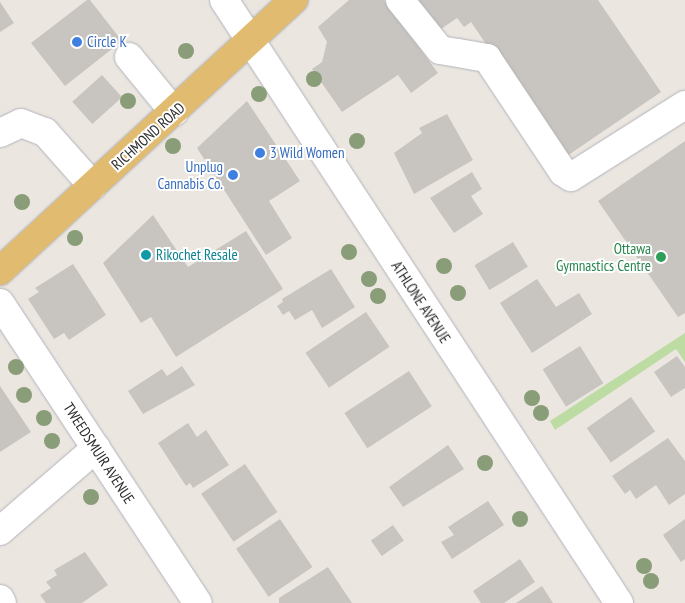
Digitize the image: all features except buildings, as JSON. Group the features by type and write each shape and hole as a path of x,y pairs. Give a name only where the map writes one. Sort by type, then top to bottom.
{"main road":[{"name":"RICHMOND ROAD","path":"2,264 93,186 251,42 294,0"}],"street":[{"name":"ATHLONE AVENUE","path":"224,0 619,603"},
{"path":"400,0 440,50 487,58 563,172 571,177 685,104"},
{"path":"129,57 174,112"},
{"path":"0,133 21,123 45,132 93,186"},
{"name":"TWEEDSMUIR AVENUE","path":"0,303 198,603"},
{"path":"0,531 96,448"},
{"path":"0,599 2,603"}],"green space":[{"path":"685,333 685,362 676,349 555,430 550,421"}],"place":[{"name":"Circle K","path":"77,42"},
{"name":"3 Wild Women","path":"260,153"},
{"name":"Unplug Cannabis Co.","path":"233,175"},
{"name":"Rikochet Resale","path":"146,255"},
{"name":"Ottawa Gymnastics Centre","path":"661,257"}]}
